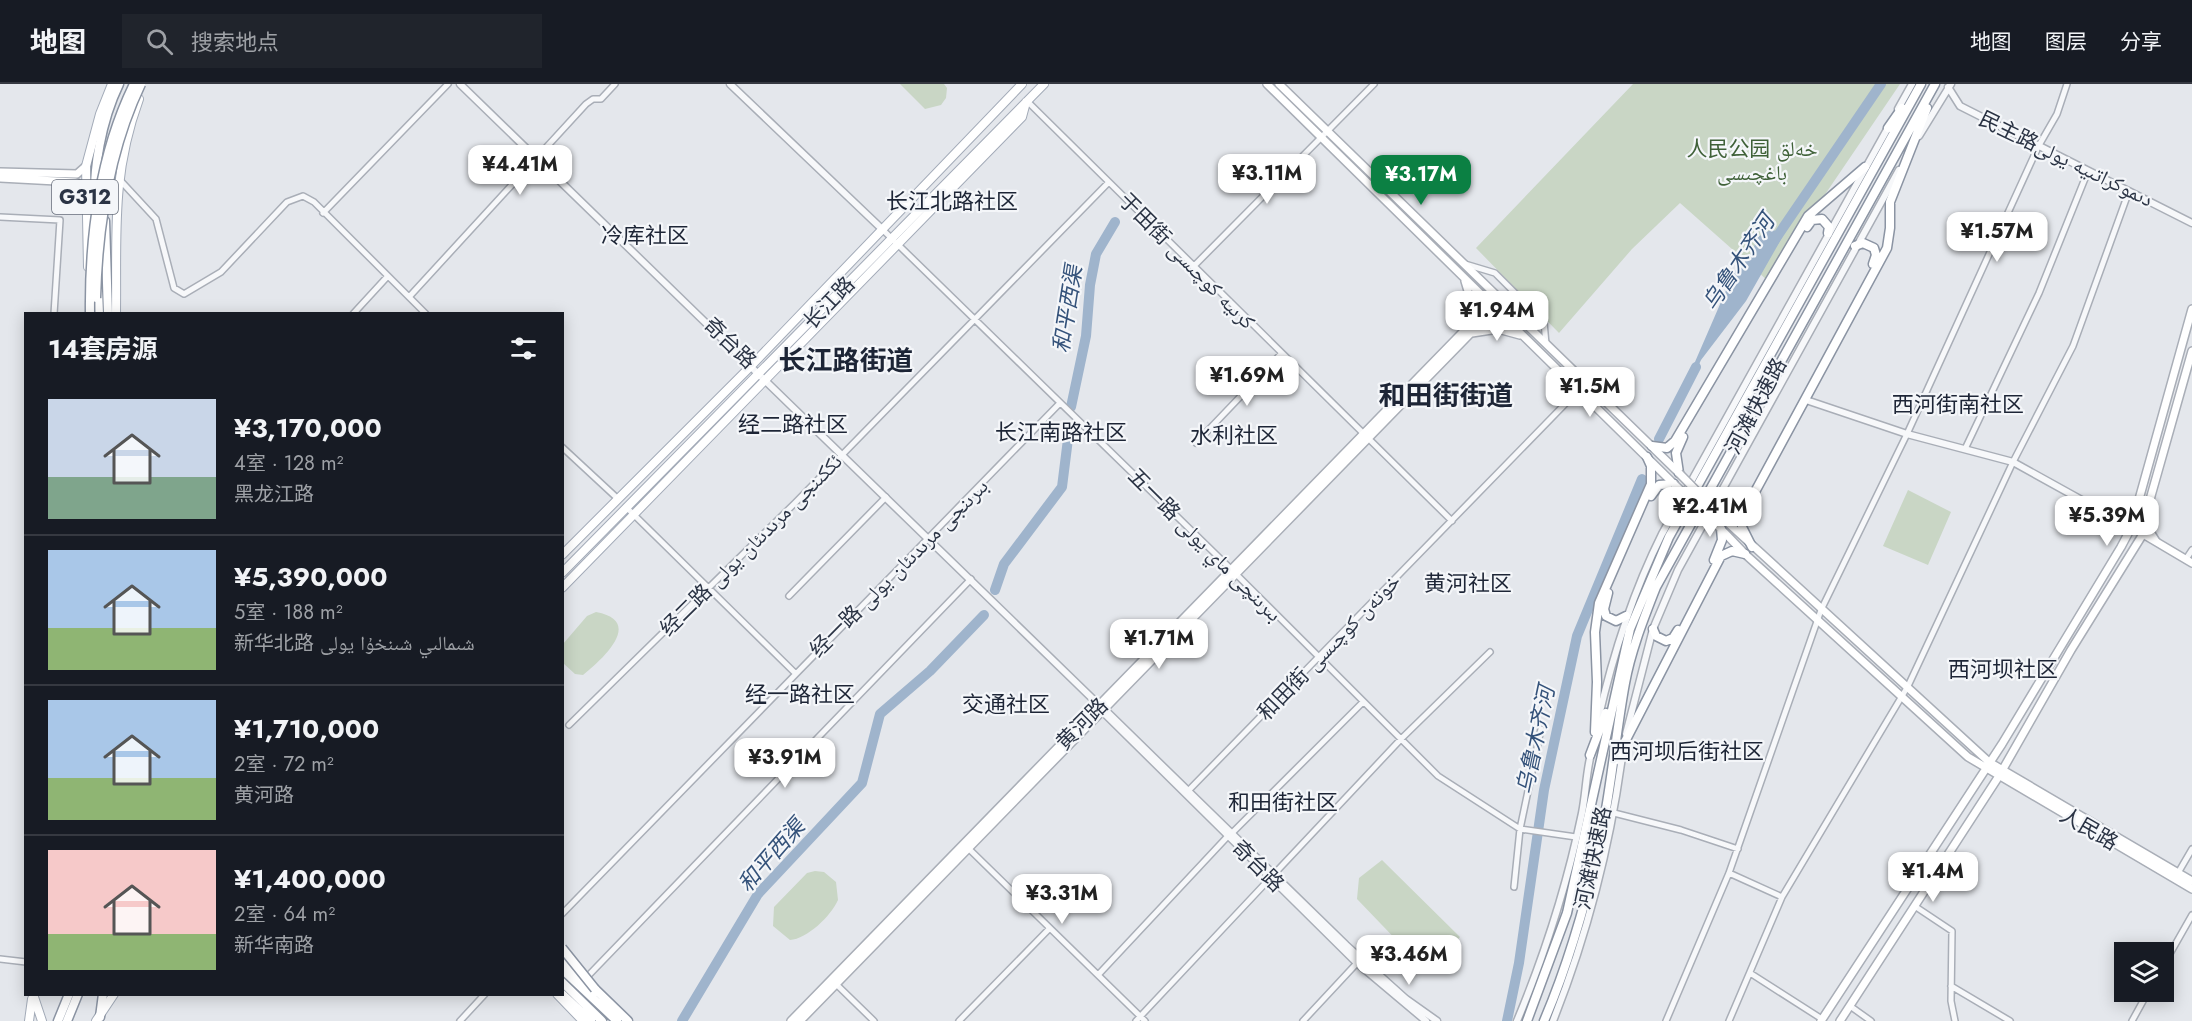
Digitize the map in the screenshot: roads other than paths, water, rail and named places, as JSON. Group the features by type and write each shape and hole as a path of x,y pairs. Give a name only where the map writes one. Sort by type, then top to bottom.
{"highway":[{"path":"97,312 95,189 106,120 119,84"},
{"path":"89,312 97,212 109,149 132,84"},
{"path":"108,312 104,181 132,84"},
{"path":"97,312 102,222 120,139 143,84"},
{"path":"1888,128 1921,84"},
{"name":"河滩快速路","path":"1527,1021 1567,913 1630,629 1669,537 1921,84"},
{"path":"1752,547 1742,527 1743,514 1887,248 1890,202 1936,84"},
{"name":"河滩快速路","path":"1544,1021 1558,987 1580,918 1599,844 1625,684 1638,634 1656,587 1936,84"},
{"path":"1652,446 1662,449 1675,441 1808,216 1865,167"},
{"path":"1679,473 1675,460 1678,446 1810,222 1815,218 1825,220 1829,226 1828,233"},
{"path":"1718,513 1727,516 1740,510 1876,260 1876,251 1871,245 1863,243 1855,246"},
{"path":"1595,732 1597,682 1595,632 1599,603 1651,484 1651,466 1647,457"},
{"path":"1626,616 1616,621 1606,616 1604,609 1608,592 1656,488 1664,483 1674,484"},
{"path":"1653,629 1656,636 1662,640 1670,640 1676,635 1719,550 1723,526"},
{"path":"1611,769 1721,556 1732,551 1745,554"},
{"path":"1590,755 1616,687"},
{"path":"564,950 625,1021"},
{"path":"564,971 617,1021"},
{"path":"564,984 602,1021"},
{"path":"58,1021 68,996"},
{"path":"67,1021 77,996"},
{"path":"98,1020 104,996"},
{"path":"564,996 591,1021"}],"main road":[{"name":"G312","path":"89,312 86,166 100,114 112,84"},
{"name":"G312","path":"116,312 118,178 131,121 143,84"},
{"name":"长江路","path":"564,553 752,365 1022,84"},
{"name":"长江路","path":"564,571 626,507 764,376 1044,84"},
{"path":"1267,84 1325,133 1652,446 1718,513 1723,526 1745,554 1968,757 1987,765"},
{"path":"1279,84 1492,307 1674,484 1723,526 1752,547 1908,686 1987,765"},
{"path":"0,172 77,174 86,166"},
{"path":"0,178 75,182 85,188"},
{"path":"1464,278 1468,291 1469,330 1498,329 1522,336"},
{"name":"黄河路","path":"800,1021 834,982 1499,299"},
{"path":"1822,1020 1987,765 2131,528 2192,309"},
{"path":"1840,1021 1916,907 2000,774 2071,650 2143,534 2192,351"},
{"path":"564,586 764,376"},
{"path":"2143,534 2189,561"},
{"name":"人民路","path":"1987,765 2192,889"},
{"name":"人民路","path":"2000,774 2192,881"},
{"path":"564,964 625,1021"},
{"name":"黄河路","path":"791,1021 834,982"},
{"path":"29,1021 33,996"},
{"path":"34,996 40,1019"},
{"path":"98,1020 113,996"},
{"path":"559,996 583,1021"}],"street":[{"path":"323,213 448,84"},
{"name":"奇台路","path":"460,84 764,376 1230,834 1357,963 1368,969"},
{"path":"409,297 592,97 601,99 615,84"},
{"name":"五一路 بىرىنچى ماي يولى","path":"730,84 1234,571 1438,776 1520,829 1576,837"},
{"path":"1193,267 1374,84"},
{"path":"1517,1021 1558,912 1576,837 1590,755 1609,671 1626,616 1662,534 1912,84"},
{"path":"1666,1021 1729,873 1821,610 1907,434 2037,147 2057,114 2067,84"},
{"path":"1553,1021 1589,922 1614,813 1624,744 1653,629 1678,570 1855,246 1949,85"},
{"name":"民主路دىموكراتىيە يولى","path":"1949,85 1960,106 2037,147 2192,223"},
{"name":"于田街 كرىيە كوچىسى","path":"1026,101 1364,438 1452,521"},
{"path":"1965,449 2039,293 2088,171"},
{"path":"118,178 156,219 174,288 184,294 221,272 281,208 295,197 303,196 314,202 424,312"},
{"name":"经二路 ئككىنجى مرىدىئان يولى","path":"569,726 843,454 1108,183"},
{"path":"1729,1021 1782,897 1908,686 2013,462 2073,346 2129,191"},
{"path":"0,217 60,220 54,312"},
{"path":"1463,264 1495,273 1544,322 1547,346"},
{"path":"354,312 387,277"},
{"path":"1196,443 1281,354"},
{"name":"和田街 خوتەن كوچىسى","path":"1190,790 1568,400"},
{"path":"1806,400 1907,434 2013,462 2143,534"},
{"name":"经一路 بىرىنجى مرىدىئان يولى","path":"564,912 1060,403"},
{"path":"564,449 617,498"},
{"path":"789,596 886,497"},
{"path":"2095,508 2112,513 2122,512 2138,501"},
{"path":"626,507 795,673"},
{"path":"2145,523 2156,542 2164,547"},
{"path":"2189,561 2192,550"},
{"path":"583,982 971,579"},
{"path":"1138,1019 1401,739 1490,652"},
{"path":"1098,975 1230,834 1363,702"},
{"name":"奇台路","path":"1102,708 1190,790 1230,834"},
{"path":"1514,888 1520,829 1541,729"},
{"path":"1614,813 1681,830 1738,849"},
{"path":"966,846 1098,975 1138,1019 1145,1021"},
{"path":"2178,873 2192,849"},
{"path":"1729,873 1782,897"},
{"name":"奇台路","path":"1272,877 1368,969"},
{"path":"1916,907 1952,931 1951,1002 1955,1021"},
{"path":"2174,947 2192,915"},
{"path":"959,1021 1049,929"},
{"path":"0,959 24,962"},
{"path":"1303,1021 1357,963"},
{"path":"1368,969 1426,1021"},
{"path":"1368,969 1437,1021"},
{"path":"1750,974 1822,1020"},
{"path":"834,982 874,1021"},
{"path":"1951,986 2010,1021"},
{"path":"459,1021 483,996"},
{"path":"2132,1021 2142,1002"},
{"path":"1850,1007 1871,1021"}],"water":[{"path":"1772,229 1783,236 1746,301 1701,360 1692,380 1688,378 1734,272 1751,253 1756,238"}],"waterway":[{"name":"乌鲁木齐河","path":"1772,244 1881,84"},
{"name":"和平西渠","path":"1071,407 1086,336 1090,285 1096,254 1115,222"},
{"name":"乌鲁木齐河","path":"1659,439 1696,367"},
{"name":"和平西渠","path":"995,590 1004,564 1062,487 1069,431"},
{"name":"乌鲁木齐河","path":"1507,1021 1519,963 1544,790 1577,636 1642,479"},
{"name":"和平西渠","path":"682,1021 758,894 862,783 880,714 930,671 984,615"}],"district":[{"name":"长江北路社区","path":"952,201"},
{"name":"冷库社区","path":"645,235"},
{"name":"长江路街道","path":"846,360"},
{"name":"和田街街道","path":"1446,395"},
{"name":"西河街南社区","path":"1958,404"},
{"name":"经二路社区","path":"793,424"},
{"name":"长江南路社区","path":"1061,432"},
{"name":"水利社区","path":"1234,435"},
{"name":"黄河社区","path":"1468,583"},
{"name":"西河坝社区","path":"2003,669"},
{"name":"经一路社区","path":"800,694"},
{"name":"交通社区","path":"1006,704"},
{"name":"西河坝后街社区","path":"1687,751"},
{"name":"和田街社区","path":"1283,802"}],"park label":[{"name":"人民公园 خەلق باغچىسى","path":"1752,161"}]}
